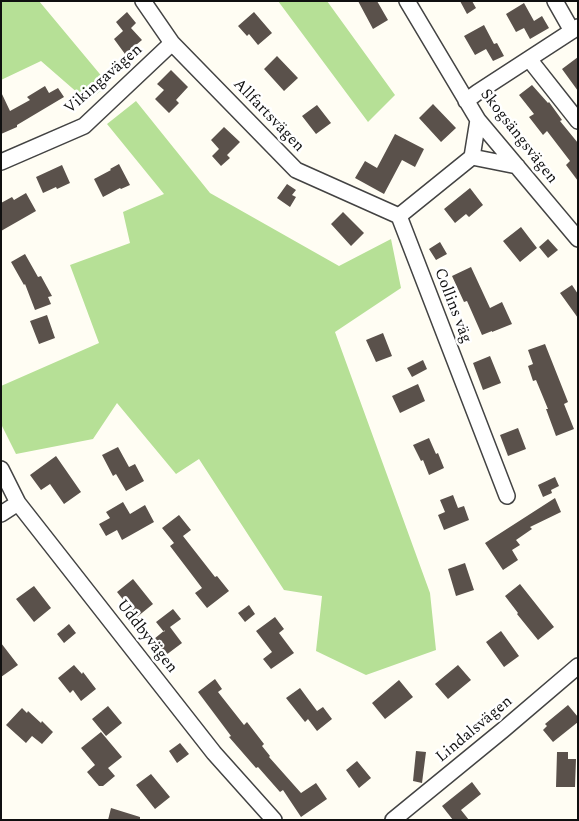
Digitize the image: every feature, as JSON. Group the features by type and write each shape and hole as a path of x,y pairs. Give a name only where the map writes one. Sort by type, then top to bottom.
{"street":[{"name":"Allfartsvägen","path":"144,1 172,43 296,170 399,216"},
{"name":"Skogsängsvägen","path":"407,1 478,120 578,239"},
{"path":"466,101 575,29 555,1"},
{"name":"Vikingavägen","path":"1,162 84,126 172,43"},
{"path":"529,59 578,121"},
{"path":"399,216 472,158 478,120"},
{"path":"472,158 517,166"},
{"name":"Collins väg","path":"399,216 507,496"},
{"name":"Uddbyvägen","path":"1,469 18,503 214,753 274,820"},
{"path":"1,514 18,503"},
{"name":"Lindalsvägen","path":"393,820 578,666"}],"green space":[{"path":"1,1 39,1 109,85 87,101 41,61 1,80"},
{"path":"278,1 327,1 395,95 368,122"},
{"path":"136,101 210,193 339,266 391,239 401,288 335,332 430,593 436,650 366,675 316,651 322,596 284,590 199,459 176,474 117,403 93,439 16,454 1,424 1,386 99,343 70,265 130,243 123,212 164,194 107,124"}],"building":[{"path":"358,1 377,1 388,20 373,29"},
{"path":"460,1 472,1 476,8 467,14"},
{"path":"524,3 534,21 542,16 549,28 530,39 524,28 516,32 506,14"},
{"path":"127,12 136,23 131,28 142,40 125,54 114,39 123,31 116,22"},
{"path":"254,12 272,33 258,45 249,34 247,36 238,26"},
{"path":"484,25 494,44 497,43 504,56 493,61 486,49 475,55 464,36"},
{"path":"277,56 298,78 284,91 264,69"},
{"path":"578,57 578,91 562,69"},
{"path":"171,70 188,87 176,100 179,103 169,113 155,99 164,90 157,84"},
{"path":"532,85 549,102 562,120 560,121 578,143 578,181 566,165 570,161 547,131 543,135 529,117 534,114 519,95"},
{"path":"45,86 49,93 58,88 64,97 17,125 17,127 1,134 1,92 10,111 30,100 27,97"},
{"path":"433,104 456,128 441,142 419,118"},
{"path":"317,105 331,123 316,134 302,116"},
{"path":"224,127 240,142 227,155 230,158 221,166 212,156 219,149 211,140"},
{"path":"395,134 424,149 415,167 402,160 384,194 355,178 365,161 377,168"},
{"path":"119,164 130,185 103,197 94,179"},
{"path":"62,165 70,183 43,193 36,177"},
{"path":"287,184 296,190 292,195 296,197 290,207 277,198"},
{"path":"470,188 483,205 469,217 466,214 455,223 444,209"},
{"path":"26,193 36,211 1,231 1,203 12,197 14,200"},
{"path":"343,212 364,233 351,246 331,224"},
{"path":"521,227 537,248 520,262 503,241"},
{"path":"548,239 558,250 548,258 539,247"},
{"path":"440,242 447,254 436,260 429,249"},
{"path":"25,254 38,277 41,276 52,296 48,297 51,304 35,310 25,284 11,262"},
{"path":"471,267 490,308 502,302 512,324 482,335 467,301 464,302 452,276"},
{"path":"572,285 578,294 578,318 560,293"},
{"path":"47,315 55,338 39,344 30,321"},
{"path":"383,333 392,356 376,362 366,340"},
{"path":"545,344 568,402 564,404 574,429 556,436 546,409 548,409 536,380 533,381 528,366 533,364 528,350"},
{"path":"490,356 501,383 483,390 473,363"},
{"path":"423,360 427,369 412,377 407,368"},
{"path":"418,384 425,401 400,413 392,396"},
{"path":"518,428 526,449 508,456 500,435"},
{"path":"429,438 444,468 429,475 423,460 421,461 413,445"},
{"path":"118,447 129,467 135,464 144,481 126,491 116,474 113,476 102,455"},
{"path":"56,456 81,492 64,504 50,484 41,490 30,475"},
{"path":"555,477 559,486 551,490 552,493 543,497 538,485"},
{"path":"453,495 458,508 464,506 469,520 444,530 438,515 445,512 440,500"},
{"path":"555,498 561,512 530,527 532,529 516,540 520,545 512,550 518,560 503,570 485,543"},
{"path":"123,502 130,514 145,505 154,522 122,540 117,530 106,536 99,524 110,518 106,512"},
{"path":"179,515 191,530 183,536 215,577 217,576 229,591 207,608 195,593 202,588 170,546 174,543 162,528"},
{"path":"465,563 474,590 456,596 448,569"},
{"path":"133,579 153,604 137,617 117,592"},
{"path":"520,584 554,627 538,640 505,596"},
{"path":"34,586 51,608 34,622 16,599"},
{"path":"249,605 255,614 245,622 238,613"},
{"path":"173,609 181,619 170,627 182,643 166,655 154,639 163,631 156,622"},
{"path":"275,617 284,629 279,633 294,653 271,669 263,659 272,652 256,631"},
{"path":"69,624 76,633 64,643 57,634"},
{"path":"501,631 519,656 504,667 486,642"},
{"path":"1,643 18,665 1,677"},
{"path":"74,665 82,674 83,672 96,689 81,701 73,690 70,693 58,678"},
{"path":"458,665 471,680 448,699 435,684"},
{"path":"215,679 222,689 218,692 244,725 247,722 264,744 262,746 269,757 301,793 316,783 327,799 301,817 283,790 280,792 229,737 231,736 198,692"},
{"path":"399,680 413,697 385,719 372,703"},
{"path":"300,688 317,711 323,707 332,719 317,731 308,719 305,722 286,698"},
{"path":"568,705 578,717 578,722 553,742 543,730 547,726 545,724"},
{"path":"108,706 122,723 106,736 92,719"},
{"path":"22,708 41,723 42,721 53,732 42,744 32,736 26,743 6,725"},
{"path":"101,732 122,757 108,768 115,776 103,786 99,786 87,772 95,765 81,748"},
{"path":"180,743 189,754 177,763 169,751"},
{"path":"416,751 426,752 422,783 413,781"},
{"path":"557,752 568,752 568,759 576,759 575,787 556,787"},
{"path":"357,761 371,778 359,788 346,770"},
{"path":"151,774 170,797 155,809 136,785"},
{"path":"472,782 481,794 461,810 469,820 453,820 442,806"},
{"path":"111,808 140,817 140,820 108,820"}]}
